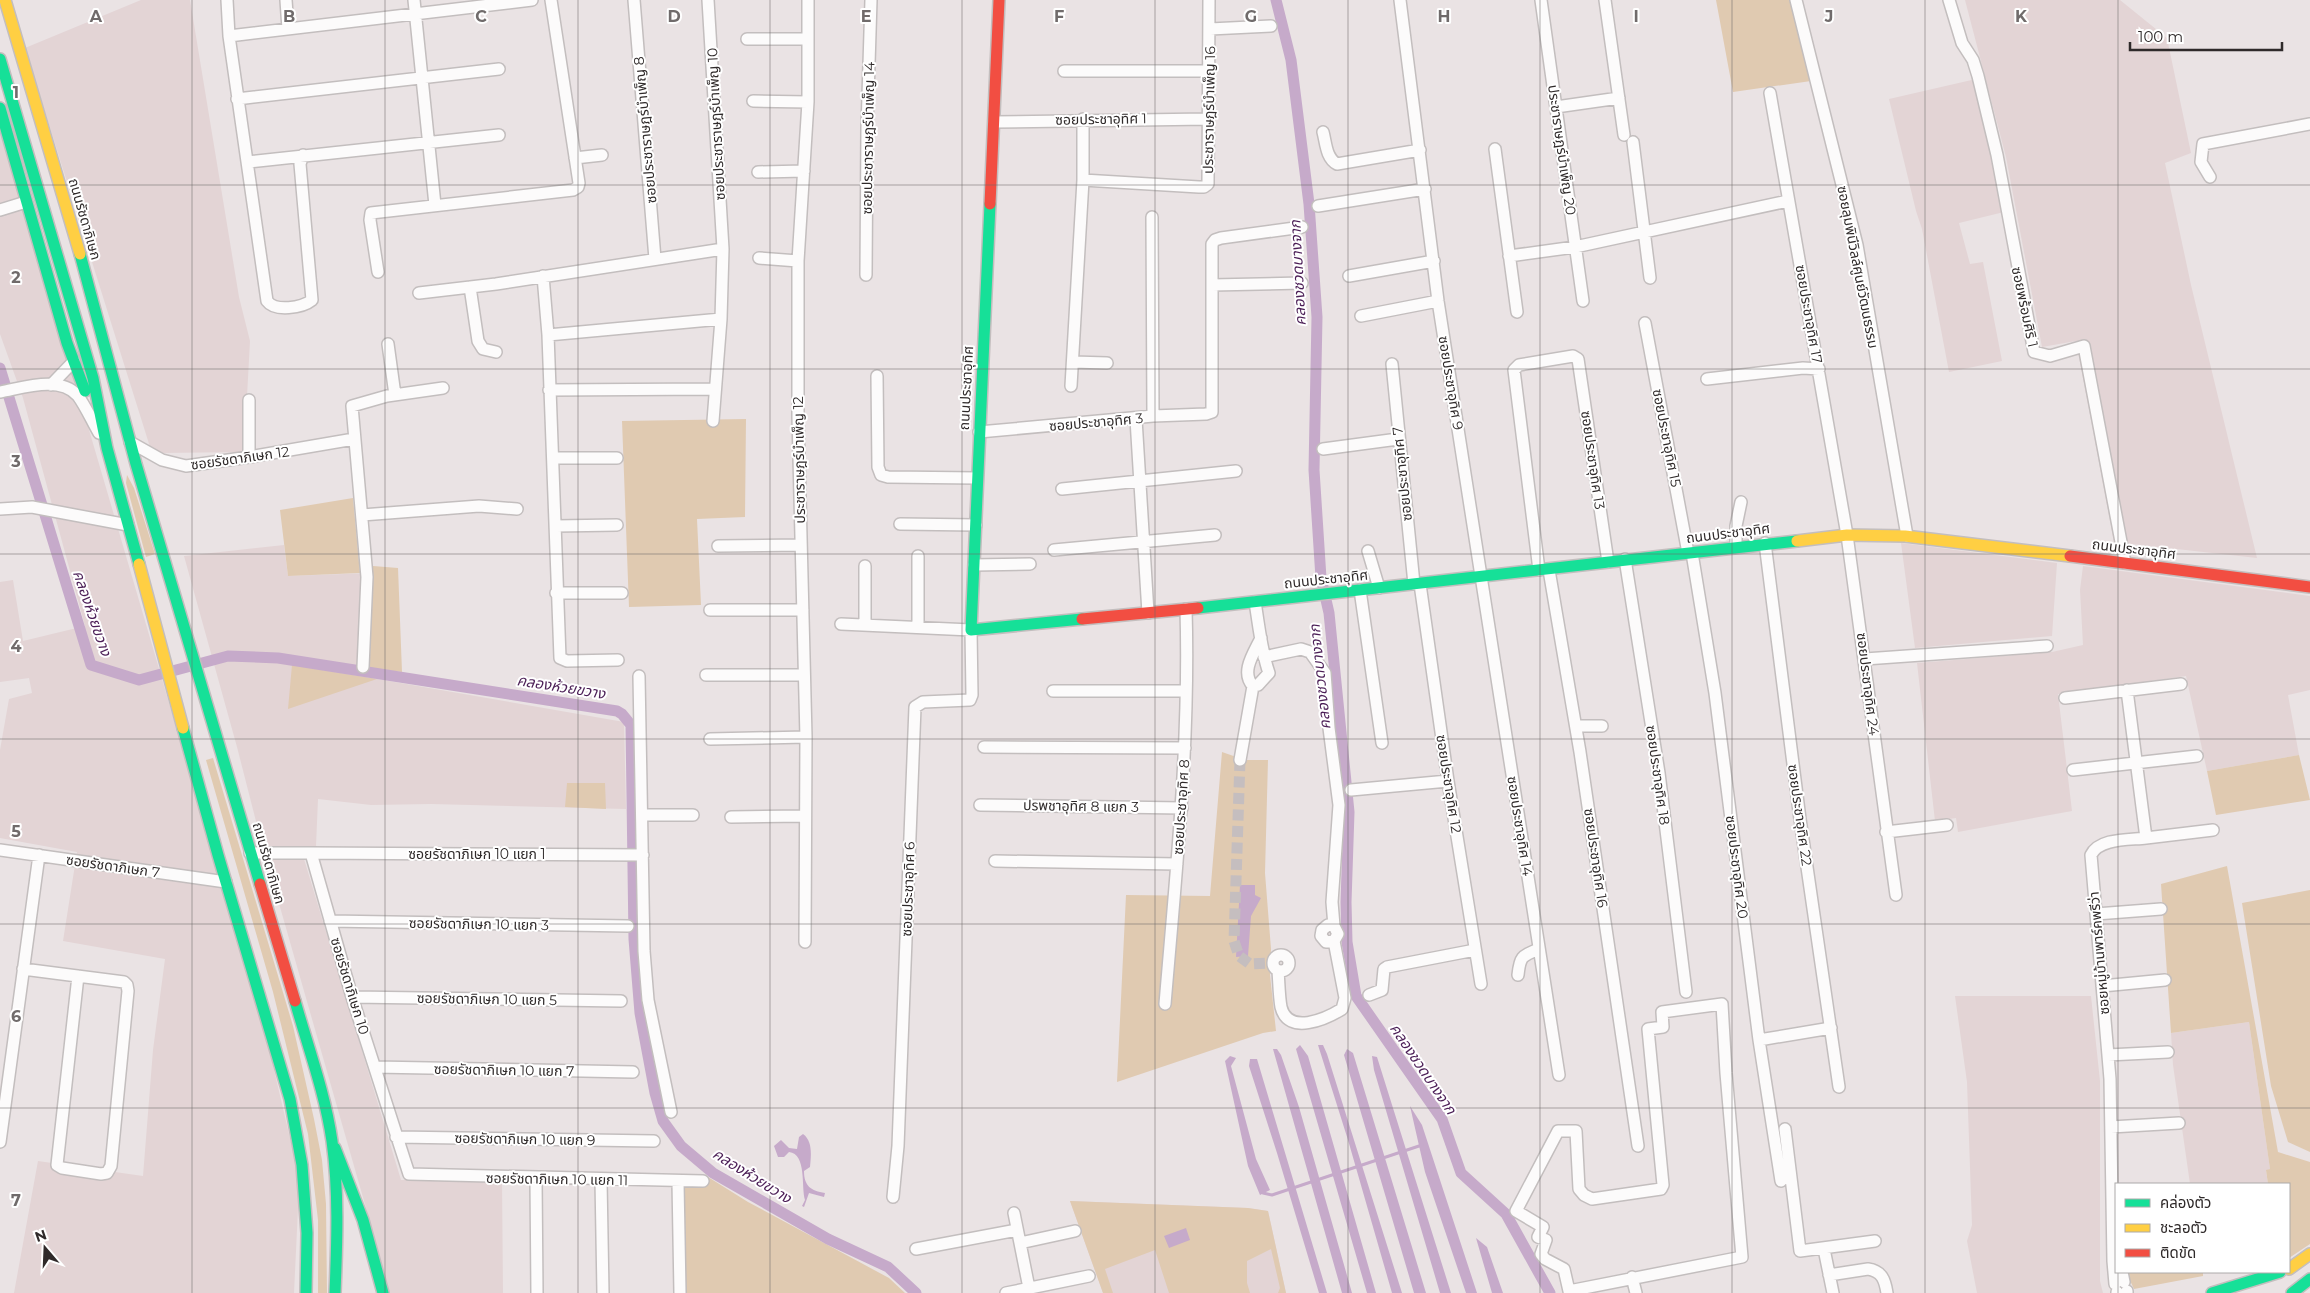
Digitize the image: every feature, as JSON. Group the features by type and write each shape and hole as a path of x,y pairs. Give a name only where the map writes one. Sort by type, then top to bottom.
{"main road":[{"name":"ถนนรัชดาภิเษก","path":"5,0 97,313 131,445 207,709 322,1094 332,1141 337,1233 335,1293"},
{"name":"ถนนประชาอุทิศ","path":"999,0 971,630 1312,596 1847,535 1907,536 2310,587"},
{"name":"ถนนรัชดาภิเษก","path":"0,21 103,375 131,445"},
{"path":"0,59 93,378 107,448 149,603 226,882 290,1098 297,1135 307,1233 306,1293"},
{"path":"0,108 74,361 107,448"},
{"path":"332,1141 363,1220 383,1293"},
{"path":"2290,1268 2310,1254"},
{"path":"2212,1293 2246,1289 2278,1273"},
{"path":"2292,1293 2310,1279"}],"street":[{"path":"227,0 229,36 237,99 248,162 267,302 270,306 276,308 307,304 312,300 300,164 303,155"},
{"path":"286,0 288,29"},
{"path":"414,0 435,204"},
{"path":"229,36 532,0"},
{"path":"378,272 370,220 371,213 435,204 573,190 578,187 579,183 551,0"},
{"name":"ซอยประชาราษฎร์บำเพ็ญ 8","path":"634,0 655,259"},
{"name":"ซอยประชาราษฎร์บำเพ็ญ 10","path":"708,0 723,249 721,319 713,421"},
{"name":"ประชาราษฎร์บำเพ็ญ 12","path":"804,942 806,737 798,417 798,261 808,102 808,0"},
{"name":"ซอยประชาราษฎร์บำเพ็ญ 14","path":"866,275 867,128 871,0"},
{"name":"ประชาราษฎร์บำเพ็ญ 16","path":"1083,180 1204,187 1208,184 1209,0"},
{"name":"ซอยประชาอุทิศ 9","path":"1400,0 1438,302 1481,577"},
{"name":"ประชาราษฎร์บำเพ็ญ 20","path":"1541,0 1583,301"},
{"path":"1605,0 1619,98 1645,232 1650,278"},
{"name":"ซอยลุมพินีวิลล์ศูนย์วัฒนธรรม","path":"1796,0 1857,245 1907,536"},
{"name":"ซอยพร้อมศิริ 1","path":"1949,0 1962,43 1973,60 1978,76 1996,155 2034,352 2050,356 2084,346 2125,563"},
{"path":"1210,29 1271,26"},
{"path":"747,39 808,39"},
{"path":"237,99 499,69"},
{"path":"1064,71 1209,71"},
{"name":"ซอยประชาอุทิศ 17","path":"1770,93 1847,535"},
{"path":"1556,107 1619,98"},
{"path":"752,101 808,102"},
{"name":"ซอยประชาอุทิศ 1","path":"994,122 1208,118"},
{"path":"1071,386 1083,180 1084,119"},
{"path":"2210,177 2201,162 2203,144 2310,124"},
{"path":"1324,132 1329,156 1337,164 1420,150"},
{"path":"248,162 499,135"},
{"path":"1495,149 1517,312"},
{"path":"575,158 602,155"},
{"path":"758,172 804,170"},
{"path":"1318,206 1425,189"},
{"path":"1510,256 1575,247 1788,201"},
{"path":"0,210 26,202"},
{"path":"1152,217 1153,416"},
{"path":"1302,227 1215,240 1212,244 1212,285 1302,283"},
{"path":"419,293 723,249"},
{"path":"759,258 798,261"},
{"path":"1349,276 1434,261"},
{"path":"543,276 548,335 556,526 556,593 560,658 567,661 618,660"},
{"name":"ซอยประชาอุทิศ 3","path":"979,432 1212,412 1212,285"},
{"path":"470,287 478,341 483,349 496,352"},
{"path":"1361,316 1438,302"},
{"path":"548,335 721,319"},
{"name":"ซอยประชาอุทิศ 15","path":"1645,323 1690,553"},
{"path":"388,344 395,395"},
{"name":"ซอยประชาอุทิศ 13","path":"1514,370 1519,365 1528,363 1573,356 1578,359 1608,562"},
{"path":"51,385 74,361"},
{"path":"1072,362 1107,363"},
{"name":"ซอยประชาอุทิศ 7","path":"1392,364 1398,439 1417,584"},
{"path":"1707,379 1803,368 1819,369"},
{"name":"ซอยประชาอุทิศ 16","path":"1514,370 1544,570 1576,726 1638,1146"},
{"path":"877,376 878,467 881,475 888,477 977,478"},
{"path":"1,392 51,385 60,386 77,395 107,448"},
{"path":"364,667 367,577 352,406 356,403 395,395 443,388"},
{"path":"549,390 715,389"},
{"path":"249,400 249,457"},
{"path":"1136,419 1148,613"},
{"name":"ซอยรัชดาภิเษก 12","path":"131,445 177,465 249,457 354,439"},
{"path":"1323,449 1398,439"},
{"path":"552,458 617,458"},
{"path":"1062,489 1236,471"},
{"path":"1736,547 1736,526 1741,502"},
{"path":"362,515 478,506 517,509"},
{"path":"0,509 32,507 128,525"},
{"path":"900,524 976,525"},
{"path":"556,526 617,525"},
{"path":"1054,550 1215,535"},
{"name":"ซอยประชาอุทิศ 24","path":"1847,535 1896,895"},
{"name":"ซอยประชาอุทิศ 22","path":"1766,543 1800,818 1839,1087"},
{"path":"718,546 801,545"},
{"path":"1368,552 1379,588"},
{"name":"ซอยประชาอุทิศ 20","path":"1690,553 1715,693 1759,1040 1781,1181"},
{"path":"918,556 918,627"},
{"name":"ซอยประชาอุทิศ 18","path":"1625,559 1659,773 1686,992"},
{"path":"974,565 1030,564"},
{"path":"865,566 865,625"},
{"name":"ซอยประชาอุทิศ 14","path":"1481,577 1559,1075"},
{"name":"ซอยประชาอุทิศ 12","path":"1417,584 1481,984"},
{"path":"1360,590 1382,743"},
{"path":"556,593 622,593"},
{"path":"1253,686 1258,685 1269,673 1264,657 1255,602"},
{"name":"ซอยประชาอุทิศ 8","path":"1165,1004 1182,808 1188,670 1186,609"},
{"path":"710,610 803,610"},
{"path":"841,624 971,630"},
{"name":"ซอยประชาอุทิศ 6","path":"893,1197 898,1146 915,707 923,702 970,700 972,695 971,630"},
{"path":"1253,686 1248,681 1247,673 1261,638"},
{"path":"1865,659 2047,646"},
{"path":"1264,657 1301,649 1310,652 1324,673 1340,806 1332,902 1334,926 1338,934 1334,941 1345,998 1342,1009 1330,1016 1301,1024 1290,1021 1281,1009 1273,965"},
{"path":"706,675 804,675"},
{"path":"639,676 644,951 648,1005 671,1112"},
{"path":"2065,698 2181,684"},
{"path":"1240,760 1253,686"},
{"path":"2127,690 2146,838 2213,830"},
{"path":"1053,691 1186,691"},
{"path":"1576,726 1602,726"},
{"path":"710,739 806,737"},
{"path":"984,747 1185,748"},
{"path":"2073,770 2197,756"},
{"path":"1351,790 1448,781"},
{"name":"ปรพชาอุทิศ 8 แยก 3","path":"980,805 1182,808"},
{"path":"642,815 693,815"},
{"path":"731,816 805,816"},
{"path":"1886,832 1947,825"},
{"name":"ซอยหมู่บ้านพาร์คพรีว่า","path":"2114,1263 2114,1199 2108,1055 2091,855 2094,848 2101,844 2146,838"},
{"name":"ซอยรัชดาภิเษก 7","path":"0,850 226,882"},
{"path":"250,853 311,854"},
{"name":"ซอยรัชดาภิเษก 10 แยก 1","path":"311,854 642,855"},
{"name":"ซอยรัชดาภิเษก 10","path":"311,854 352,997 405,1166 412,1176"},
{"path":"0,1142 39,855"},
{"path":"994,861 1177,864"},
{"path":"2096,914 2161,909"},
{"name":"ซอยรัชดาภิเษก 10 แยก 3","path":"330,920 628,926"},
{"path":"1518,975 1522,957 1539,949"},
{"path":"1370,995 1382,990 1384,969 1387,967 1475,950"},
{"path":"24,969 78,976 124,982 127,985 128,991 111,1166 107,1173 101,1174 62,1168 57,1165 78,976"},
{"path":"2102,986 2165,980"},
{"name":"ซอยรัชดาภิเษก 10 แยก 5","path":"352,997 622,1002"},
{"path":"1722,1004 1742,1257 1632,1278 1570,1292 1564,1269 1545,1259 1541,1254 1546,1240 1538,1237 1543,1226 1516,1211 1558,1130 1576,1131 1580,1189 1588,1198 1662,1189 1648,1029 1662,1027 1662,1012 1722,1004"},
{"path":"1759,1040 1831,1028"},
{"path":"2108,1055 2168,1052"},
{"name":"ซอยรัชดาภิเษก 10 แยก 7","path":"375,1067 633,1072"},
{"path":"2110,1127 2179,1122"},
{"path":"1785,1129 1800,1251 1875,1241"},
{"name":"ซอยรัชดาภิเษก 10 แยก 9","path":"396,1136 654,1141"},
{"name":"ซอยรัชดาภิเษก 10 แยก 11","path":"412,1176 703,1182"},
{"path":"536,1178 537,1293"},
{"path":"601,1180 603,1293"},
{"path":"678,1182 680,1293"},
{"path":"1014,1213 1030,1291"},
{"path":"916,1249 1017,1230"},
{"path":"1020,1243 1075,1231"},
{"path":"1824,1249 1833,1293"},
{"path":"1829,1275 1874,1270 1880,1273 1885,1282 1887,1293"},
{"name":"ซอยหมู่บ้านพาร์คพรีว่า","path":"2117,1273 2121,1287"},
{"path":"1006,1293 1030,1291 1089,1276"},
{"path":"1632,1278 1636,1293"}],"shaded area":[{"path":"141,0 190,0 239,297 250,341 244,452 161,453 150,447 25,48"},
{"path":"1716,0 1791,0 1811,81 1733,92"},
{"path":"1965,0 2120,0 2167,38 2191,153 2165,163 2191,285 2257,558 2114,542 2076,341 2042,347 2006,157"},
{"path":"1976,79 2004,212 1959,223 1970,264 1983,262 2002,361 1949,372 1922,229 1889,99"},
{"path":"0,126 264,1027 297,1168 298,1209 294,1293 14,1293 38,1161 143,1176 153,1050 165,959 63,941 77,852 0,838 0,750 9,699 32,693 29,678 0,682 0,582 13,580 23,641 85,626 23,398 0,334"},
{"path":"746,419 745,517 697,519 701,605 629,607 622,421"},
{"path":"127,475 134,488 155,554 146,557 126,483"},
{"path":"353,498 360,573 288,576 280,510"},
{"path":"1901,543 2057,563 2052,636 1915,648"},
{"path":"284,545 288,576 373,573 366,677 624,722 626,809 431,804 371,805 318,799 316,846 301,849 401,1180 502,1180 503,1293 387,1293 366,1208 260,837 184,556"},
{"path":"373,566 398,568 402,672 367,668"},
{"path":"2083,566 2310,596 2310,690 2288,695 2299,755 2207,771 2186,676 2058,694 2072,811 1958,832 1956,818 1935,821 1917,663 2052,652 2083,645 2080,590"},
{"path":"292,665 377,679 288,709"},
{"path":"1222,752 1245,760 1268,760 1265,873 1271,949 1270,975 1276,1031 1263,1033 1117,1082 1126,895 1210,896"},
{"path":"2299,755 2310,800 2216,815 2207,771"},
{"path":"213,758 293,1026 314,1119 322,1160 326,1204 327,1293 318,1293 318,1220 308,1134 273,992 206,760"},
{"path":"567,783 605,783 606,809 565,807"},
{"path":"2227,866 2278,1152 2310,1162 2310,1244 2290,1257 2290,1183 2268,1183 2266,1170 2270,1169 2249,1022 2171,1033 2161,884"},
{"path":"1240,885 1255,885 1255,895 1261,898 1251,916 1248,956 1236,957"},
{"path":"2310,890 2310,1152 2288,1142 2271,1086 2242,903"},
{"path":"1955,996 2091,996 2100,1081 2100,1281 2103,1293 1977,1293 1967,1241 1972,1225 1967,1082"},
{"path":"2249,1022 2270,1169 2266,1171 2268,1183 2190,1183 2173,1065 2171,1033"},
{"path":"1300,1045 1308,1056 1376,1293 1367,1293 1296,1049"},
{"path":"1318,1045 1323,1045 1327,1054 1402,1293 1392,1293 1348,1140"},
{"path":"1273,1049 1277,1049 1281,1055 1299,1107 1352,1293 1342,1293"},
{"path":"1347,1049 1353,1053 1426,1293 1414,1293 1344,1055"},
{"path":"1230,1056 1236,1058 1231,1066 1256,1159 1270,1190 1260,1195 1248,1166 1225,1061"},
{"path":"1372,1056 1377,1057 1451,1293 1440,1293 1374,1070"},
{"path":"1250,1059 1257,1059 1327,1293 1319,1293 1249,1066"},
{"path":"1410,1106 1422,1125 1477,1293 1466,1293 1425,1172"},
{"path":"803,1134 810,1145 811,1154 810,1167 804,1171 805,1180 812,1189 825,1193 824,1197 809,1193 804,1207 802,1206 805,1200 799,1159 795,1154 789,1152 784,1157 778,1157 774,1146 781,1140 789,1148 797,1149 799,1137"},
{"path":"682,1176 708,1177 748,1202 889,1278 905,1293 684,1293"},
{"path":"1070,1201 1248,1208 1268,1211 1286,1293 1103,1293"},
{"path":"1070,1201 1248,1208 1268,1211 1286,1293 1278,1293 1280,1288 1271,1249 1247,1261 1247,1283 1250,1293 1169,1293 1155,1250 1105,1269 1113,1293 1103,1293"},
{"path":"1186,1228 1190,1240 1169,1248 1164,1236"},
{"path":"1476,1238 1487,1247 1503,1293 1492,1293"},
{"path":"2126,1273 2203,1273 2203,1276 2134,1289"}],"waterway":[{"name":"คลองชวดบางจาก","path":"1276,0 1291,60 1309,204 1317,317 1314,470 1321,578 1329,613 1349,812 1346,902 1347,942 1356,996 1442,1119 1461,1173 1506,1214 1550,1293"},
{"name":"คลองห้วยขวาง","path":"0,368 91,665 139,680 228,656 278,658 617,711 622,714 631,725 634,939 640,1013 655,1093 663,1121 681,1146 713,1173 828,1239 888,1267 916,1293"},
{"path":"1263,1193 1272,1195 1422,1145"}],"tunnel":[{"path":"1240,760 1234,941 1239,956 1250,964 1269,963"}],"traffic: fast":[{"path":"0,59 93,378 107,448 139,564"},
{"path":"0,108 67,343 85,391"},
{"path":"990,204 971,630 1082,619"},
{"path":"80,254 136,464 260,884"},
{"path":"1198,608 1797,541"},
{"path":"183,728 218,855 290,1099 302,1165 307,1233 306,1293"},
{"path":"295,1001 321,1088 332,1141 337,1198 335,1293"},
{"path":"335,1148 363,1220 383,1293"},
{"path":"2212,1293 2277,1273"},
{"path":"2292,1293 2310,1279"}],"traffic: slow":[{"path":"5,0 80,254"},
{"path":"1797,541 1847,535 1905,536 2070,556"},
{"path":"139,564 183,728"},
{"path":"2290,1268 2310,1254"}],"traffic: jam":[{"path":"990,204 999,0"},
{"path":"2070,556 2310,587"},
{"path":"1082,619 1198,608"},
{"path":"260,884 295,1001"}]}
